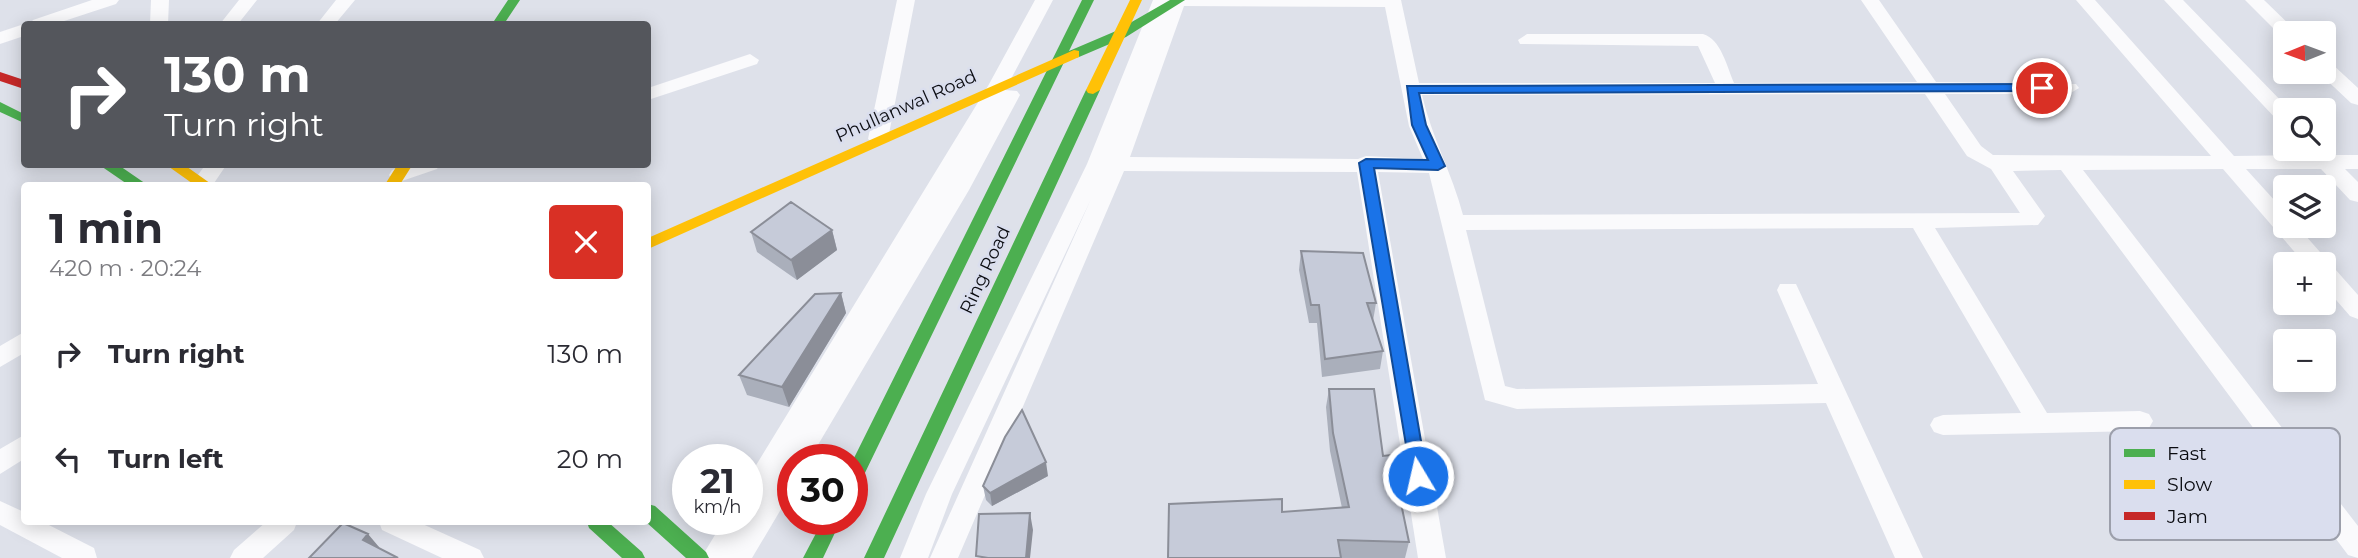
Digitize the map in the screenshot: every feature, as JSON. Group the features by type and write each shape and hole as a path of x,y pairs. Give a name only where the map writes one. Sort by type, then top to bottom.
{"street":[{"path":"48,21 110,0"},
{"path":"159,21 160,0"},
{"path":"231,21 248,0"},
{"path":"328,21 346,0"},
{"path":"500,21 514,0"},
{"path":"878,139 906,0"},
{"path":"806,444 958,190 1044,0"},
{"path":"763,478 1060,0"},
{"path":"868,449 1088,0"},
{"name":"Ring Road","path":"874,558 1024,232 1136,0"},
{"path":"944,558 978,479 1039,316 1178,0 1393,1 1419,125 1438,166 1494,393 1504,398 1835,393"},
{"name":"Phullanwal Road","path":"651,243 878,139 1121,34 1158,6 1178,0"},
{"path":"1870,0 1978,156 1998,164 2228,164 2273,160"},
{"path":"2085,0 2307,252"},
{"path":"2173,0 2273,104"},
{"path":"2254,0 2276,21"},
{"path":"1107,164 1158,6"},
{"path":"0,38 21,31"},
{"path":"1527,40 1703,40 1727,89"},
{"path":"651,93 750,60"},
{"path":"2336,72 2358,74"},
{"path":"0,76 21,84"},
{"path":"2336,78 2358,99"},
{"path":"1412,89 2069,88"},
{"path":"0,106 21,117"},
{"path":"2336,158 2358,162"},
{"path":"2326,161 2358,195"},
{"path":"1107,164 1366,163 1438,166"},
{"path":"1366,163 1432,558"},
{"path":"1453,223 2030,220 2034,216 1998,164"},
{"path":"2067,164 2268,428"},
{"path":"112,168 135,182"},
{"path":"179,168 202,182"},
{"path":"398,175 418,168"},
{"path":"1920,221 2040,423"},
{"path":"2336,285 2358,310"},
{"path":"1788,290 1909,558"},
{"path":"914,558 952,470 1039,316"},
{"path":"0,358 21,343"},
{"path":"1943,425 2140,421"},
{"path":"0,463 21,446"},
{"path":"952,470 978,479"},
{"path":"737,558 777,492"},
{"path":"0,512 21,523"},
{"path":"651,516 699,558"},
{"path":"2340,523 2358,547"},
{"path":"25,525 84,556"},
{"path":"244,558 281,525"},
{"path":"398,525 470,558"},
{"path":"599,525 635,558"},
{"path":"885,534 894,558"},
{"path":"715,558 729,535"},
{"path":"813,558 824,535"}],"building":[{"path":"791,202 832,230 791,260 751,232"},
{"path":"1301,251 1363,253 1376,303 1367,303 1383,351 1325,359 1319,305 1311,305"},
{"path":"841,293 782,387 739,375 815,294"},
{"path":"1329,389 1374,389 1383,456 1391,455 1409,542 1338,540 1341,558 1168,558 1169,504 1282,499 1282,512 1349,507 1333,433"},
{"path":"1022,410 1046,462 990,493 983,486 1005,437"},
{"path":"1030,513 1026,558 976,556 979,514"},
{"path":"341,525 348,525 368,534 363,540 398,558 309,558"}],"traffic: fast":[{"path":"500,21 514,0"},
{"path":"868,448 1088,0"},
{"path":"1074,54 1121,34 1179,0"},
{"path":"874,558 1093,90"},
{"path":"0,106 21,117"},
{"path":"112,168 135,182"},
{"path":"651,515 699,558"},
{"path":"599,525 635,558"},
{"path":"813,558 824,535"}],"traffic: slow":[{"path":"1093,90 1136,0"},
{"path":"651,243 1074,54"},
{"path":"178,168 201,182"},
{"path":"394,182 403,168"}],"traffic: jam":[{"path":"0,76 21,84"}],"route":[{"path":"1418,476 1366,163 1438,166 1419,125 1412,89 2042,88"}]}
